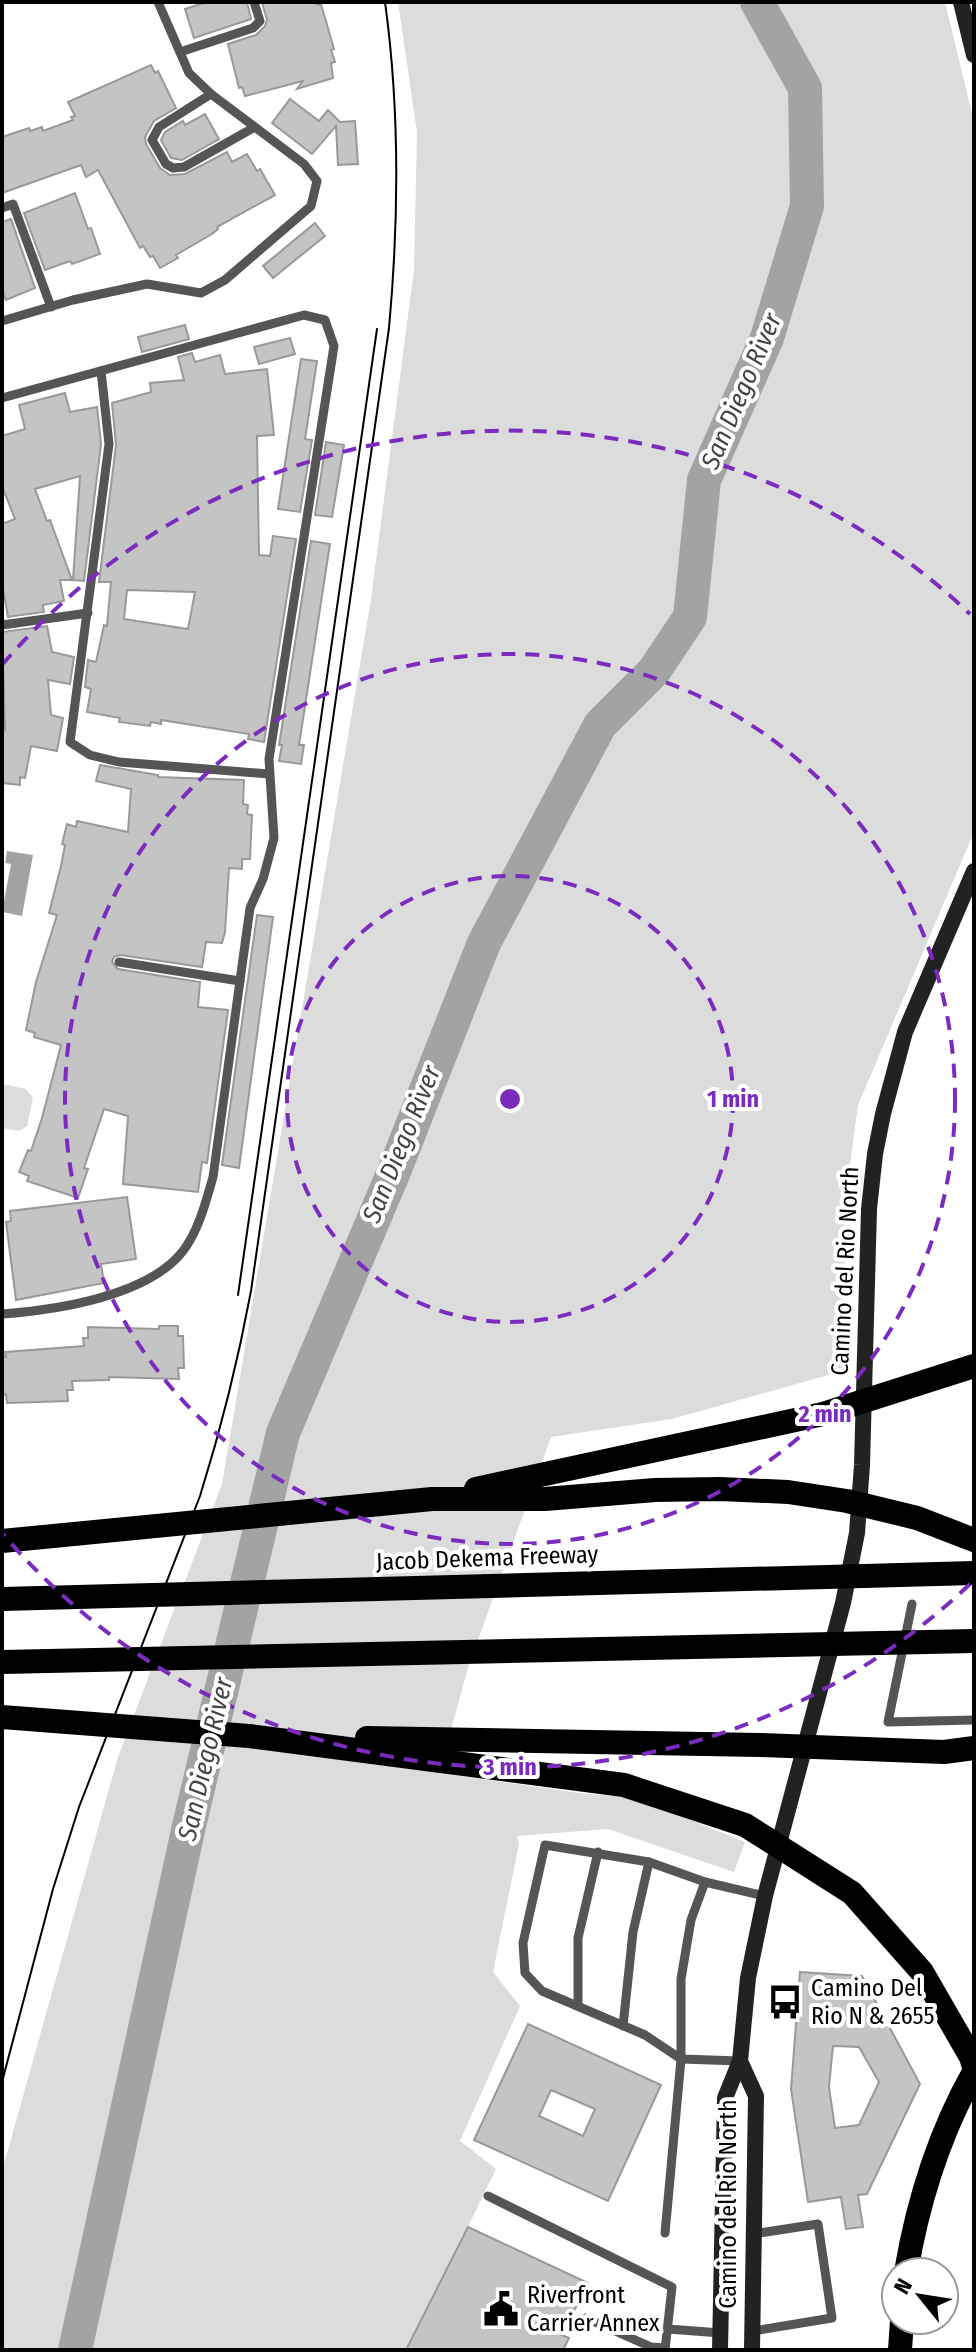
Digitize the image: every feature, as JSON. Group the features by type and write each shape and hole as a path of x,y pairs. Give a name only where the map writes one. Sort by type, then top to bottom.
{"highway":[{"path":"432,1499 823,1414 974,1366"},
{"path":"2,1541 432,1499 545,1499 655,1490 788,1492 847,1501 917,1518 974,1540"},
{"name":"Jacob Dekema Freeway","path":"2,1599 974,1573"},
{"path":"2,1662 974,1641"},
{"path":"2,1717 249,1736 624,1785 745,1825 852,1893 922,1972 971,2057 974,2070 953,2112 929,2174 910,2256"},
{"path":"249,1736 760,1745 944,1752 974,1748"}],"main road":[{"path":"961,2 974,55"},
{"name":"Camino del Rio North","path":"720,2342 725,2098 740,2061 748,1978 765,1896 843,1603 857,1533 869,1209 875,1154 892,1073 914,1008 974,871"},
{"name":"Camino del Rio North","path":"740,2061 756,2096 752,2350"}],"lane":[{"path":"2,321 147,284 201,293 225,280 311,206 317,181 304,164 211,94 189,73 159,2"},
{"path":"180,52 253,28 260,21 254,2"},
{"path":"211,94 159,127 154,134 152,140 166,164 173,168 184,167 255,127"},
{"path":"2,208 13,204 51,307"},
{"path":"2,398 304,315 325,320 334,346 269,759 274,838 263,879 250,908 213,1177 201,1216 184,1250 160,1273 109,1297 2,1314"},
{"path":"101,371 109,444 70,742 90,755 119,762 269,774"},
{"path":"2,625 88,613"},
{"path":"119,962 240,981"},
{"path":"912,1604 888,1722 974,1720"},
{"path":"740,2061 681,2059 645,2035 542,1991 525,1973 523,1943 545,1845 649,1862 705,1882 765,1896"},
{"path":"578,2006 578,1938 598,1852"},
{"path":"623,2026 633,1932 649,1862"},
{"path":"665,2233 681,2059 681,1979 691,1920 705,1882"},
{"path":"488,2196 672,2287 665,2349 651,2347 586,2318"},
{"path":"753,2234 818,2224 832,2318 753,2331"},
{"path":"668,2329 720,2342"}],"shaded area":[{"path":"398,2 945,2 974,122 974,832 858,1105 844,1208 846,1370 672,1419 551,1437 468,1668 439,1773 637,1798 745,1842 734,1872 608,1829 517,1836 519,1844 493,1972 520,2006 460,2141 496,2169 408,2350 2,2350 2,2171 118,1757 222,1484 371,599 414,270 417,132"},
{"path":"7,851 33,855 22,916 2,912 11,864 5,863"},
{"path":"2,1084 26,1089 33,1098 27,1126 19,1131 2,1128"}],"building":[{"path":"207,2 247,2 251,19 194,38 185,9"},
{"path":"262,2 321,4 334,49 331,50 335,62 331,63 333,78 297,89 303,81 245,96 242,87 239,88 228,44 256,35 265,26 267,20"},
{"path":"151,65 155,73 158,71 176,108 154,121 145,137 160,168 170,175 185,174 227,152 232,162 247,154 275,195 217,227 212,234 160,268 143,246 140,248 98,170 86,177 81,165 2,193 2,137 29,128 30,131 42,127 43,131 73,120 71,117 75,116 68,102"},
{"path":"290,99 319,121 328,110 340,122 355,121 358,164 338,165 336,126 312,154 272,123"},
{"path":"205,114 219,139 182,160 171,158 161,140 165,132 183,121 185,125"},
{"path":"75,193 100,254 45,270 24,213"},
{"path":"11,219 35,288 6,300 2,289 2,222"},
{"path":"315,223 325,236 273,278 263,266"},
{"path":"185,325 189,339 142,352 138,337"},
{"path":"290,338 295,354 259,364 254,347"},
{"path":"192,353 195,362 220,355 225,374 267,369 274,435 257,436 259,555 270,556 273,536 296,539 264,742 248,739 249,734 161,720 161,724 151,722 150,726 119,722 120,718 87,712 91,689 85,687 88,660 96,662 104,625 107,626 111,582 99,582 116,445 112,403 151,392 150,383 184,380 178,357","holes":["127,590 195,592 188,629 124,619"]},
{"path":"301,359 317,361 305,439 312,440 300,512 278,509"},
{"path":"65,393 70,412 97,407 101,444 84,581 73,580 80,476 35,489 72,580 60,580 64,601 43,605 44,612 8,617 2,583 2,524 15,519 2,486 2,436 25,429 19,405"},
{"path":"326,442 344,445 332,517 315,515"},
{"path":"311,541 330,544 299,745 304,745 301,764 279,761 282,745 279,745"},
{"path":"47,626 52,652 74,657 70,684 48,680 51,715 63,718 57,751 31,746 25,778 20,777 20,785 2,783 2,729 5,730 2,632"},
{"path":"100,765 158,777 244,780 243,804 248,805 247,814 252,815 250,859 242,859 242,869 229,868 222,943 206,942 202,967 120,955 114,957 112,962 118,969 200,982 198,1007 228,1010 207,1163 202,1162 198,1192 123,1184 128,1116 104,1109 84,1168 88,1169 78,1198 27,1181 29,1176 19,1172 28,1150 31,1151 42,1118 61,1045 34,1037 35,1033 26,1030 36,982 57,915 49,913 61,866 67,824 76,827 77,821 128,832 131,789 96,781"},
{"path":"257,915 273,917 239,1168 222,1165"},
{"path":"127,1197 136,1259 101,1264 104,1283 16,1300 6,1222 11,1221 10,1211"},
{"path":"159,1326 178,1326 178,1336 183,1336 184,1368 178,1368 179,1379 109,1377 109,1380 72,1381 73,1390 67,1390 68,1401 7,1403 6,1394 2,1395 2,1357 6,1357 5,1352 84,1346 83,1338 88,1338 88,1327 159,1329"},
{"path":"800,1972 862,1976 920,2084 867,2194 858,2195 863,2227 846,2229 841,2197 808,2202 791,2089","holes":["833,2046 859,2047 879,2082 859,2125 835,2128 829,2087"]},
{"path":"528,2024 661,2085 608,2201 474,2140","holes":["551,2090 595,2109 583,2136 539,2116"]},
{"name":"Riverfront Carrier Annex","path":"468,2227 588,2283 562,2335 569,2338 563,2350 406,2350"}],"waterway":[{"name":"San Diego River","path":"75,2350 189,1826 283,1433 395,1169 484,943 600,725 654,671 690,617 704,480 767,338 807,206 805,88 757,2"}],"tram line":[{"path":"2,2082 53,1889 79,1807 200,1496 228,1395 251,1291 389,328 395,246 396,165 393,84 385,2"},
{"path":"238,1295 377,329"}],"place":[{"name":"Camino Del Rio N & 2655","path":"785,2002"},
{"name":"Riverfront Carrier Annex","path":"501,2309"}]}
